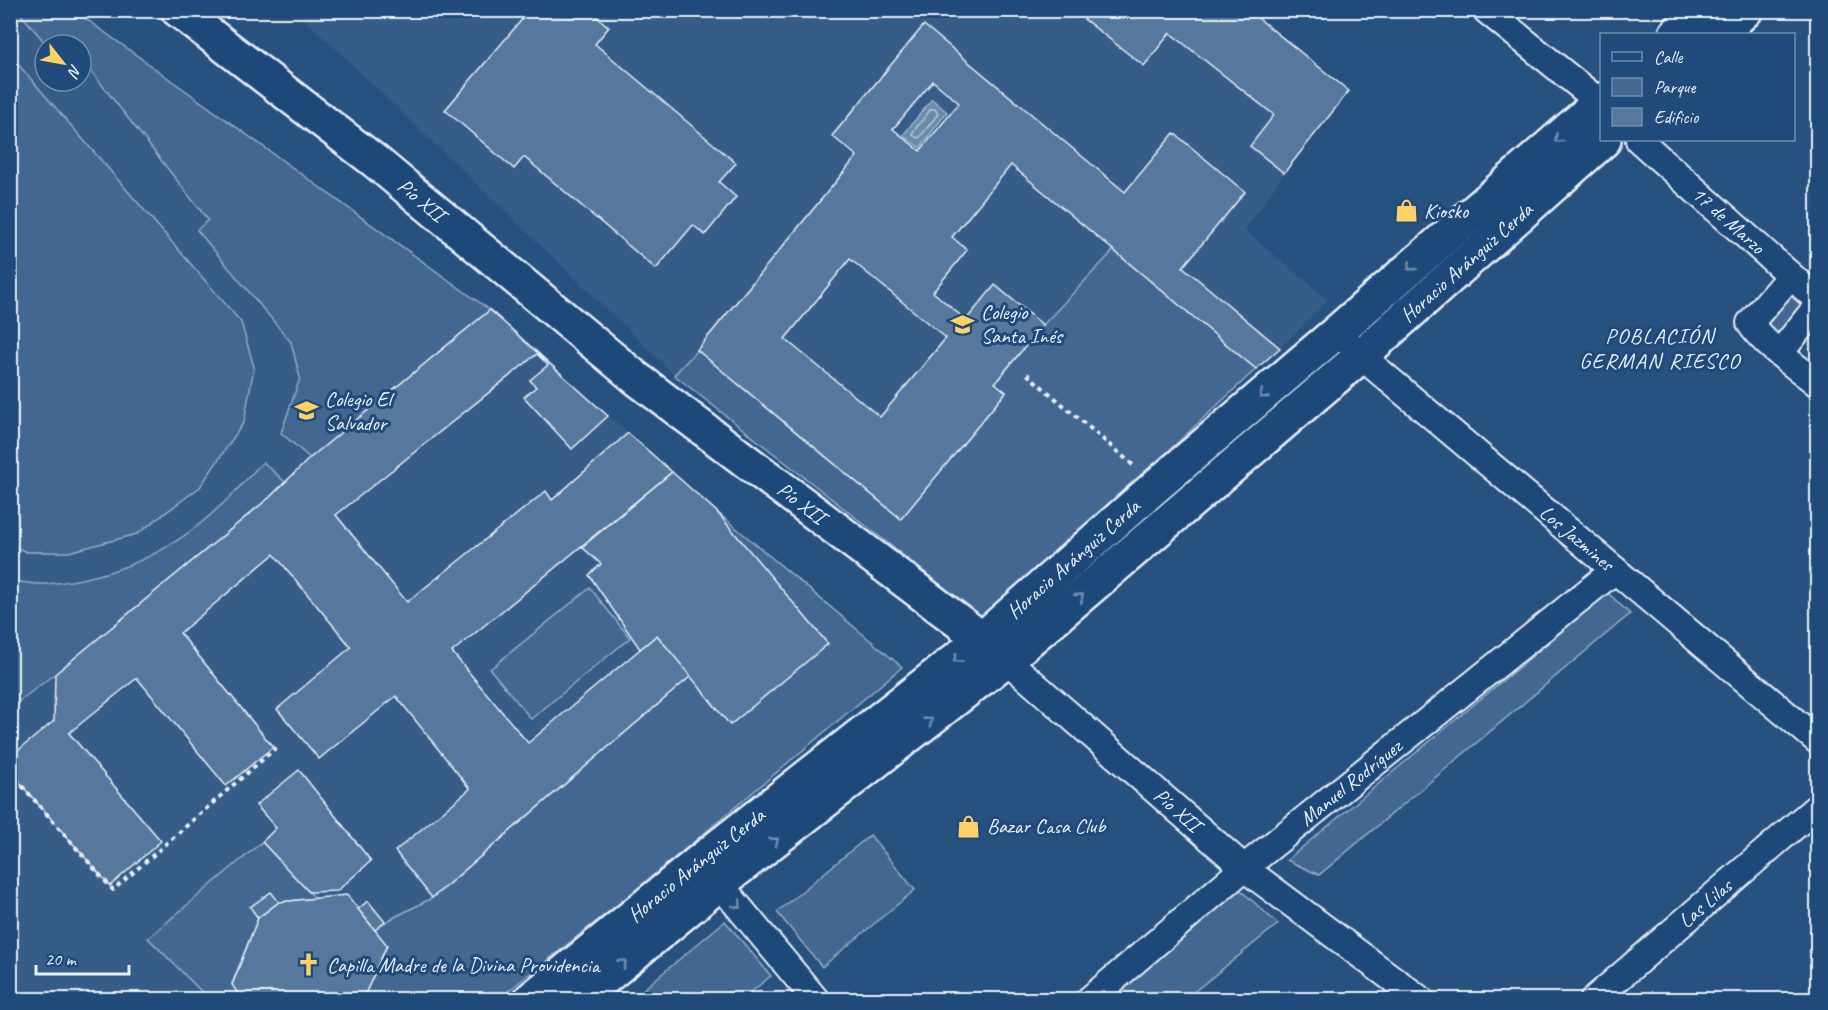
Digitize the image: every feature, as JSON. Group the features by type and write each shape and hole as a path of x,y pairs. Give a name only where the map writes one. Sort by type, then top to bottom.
{"street":[{"name":"Pío XII","path":"178,10 376,162 636,378 995,649 1244,868 1421,999"},
{"path":"1486,10 1600,101"},
{"path":"1677,33 1704,10"},
{"path":"1721,33 1746,10"},
{"name":"Horacio Aránguiz Cerda","path":"995,649 1156,486 1600,103"},
{"name":"Horacio Aránguiz Cerda","path":"530,999 710,872 995,649 1361,356 1603,141"},
{"name":"17 de Marzo","path":"1640,141 1818,300"},
{"path":"1790,276 1750,323 1780,353 1818,384"},
{"path":"1780,353 1818,306"},
{"name":"Los Jazmines","path":"1338,331 1361,356 1818,741"},
{"name":"Manuel Rodríguez","path":"1089,999 1244,868 1615,570"},
{"name":"Las Lilas","path":"1593,999 1818,806"},
{"name":"Horacio Aránguiz Cerda","path":"578,999 710,872"},
{"path":"710,872 816,999"}],"path":[{"path":"1027,374 1156,486"},
{"path":"10,772 113,890 278,746"}],"shaded area":[{"name":"Colegio El Salvador","path":"10,11 68,11 490,310 716,511 902,667 640,887 498,999 11,999"},
{"name":"Colegio Santa Inés","path":"296,11 1248,11 1349,91 1284,173 1245,230 1328,300 1280,348 987,621 674,375"}],"green space":[{"path":"18,11 75,11 490,310 310,458 281,433 300,378 291,342 197,230 208,220 93,74 93,33 37,33"},
{"path":"10,55 33,82 33,93 43,93 241,322 254,367 244,422 200,487 137,534 69,552 26,552 11,545"},
{"path":"1114,250 1256,369 987,621 674,375 697,350 900,518 1006,392 995,383 1043,325"},
{"path":"1787,293 1802,306 1776,334 1759,322"},
{"path":"263,462 285,482 270,497 55,674 11,707 11,581 43,584 71,581 95,576 139,561 181,538 200,524"},
{"path":"716,511 902,667 640,887 498,999 358,1000 365,994 387,946 375,930 385,922 432,898 691,676 730,725 827,644"},
{"path":"590,588 630,638 531,719 490,669"},
{"path":"1608,593 1630,614 1319,875 1287,860"},
{"path":"870,835 915,890 822,967 777,912"},
{"path":"262,842 315,898 251,907 258,918 232,984 243,999 209,999 148,938"},
{"path":"1237,887 1278,924 1185,999 1106,1000"},
{"path":"725,921 771,976 742,999 633,998"}],"water":[{"path":"932,99 947,112 920,148 903,135"}],"building":[{"path":"530,10 589,10 609,27 595,44 736,163 719,182 736,197 705,235 693,225 656,269 524,157 514,169 445,110"},
{"path":"1090,10 1248,10 1349,91 1284,173 1250,146 1274,115 1170,33 1144,66 1084,19"},
{"path":"924,25 1125,192 1174,133 1245,192 1183,267 1280,348 1256,369 1011,165 952,237 967,250 933,292 966,320 995,285 1043,325 995,383 1006,392 901,519 697,350 857,156 832,136","holes":["933,81 959,103 920,151 893,129","850,259 946,338 880,417 785,339"]},
{"path":"490,310 608,416 572,449 524,397 536,387 530,380 548,365 537,354 336,515 407,602 546,491 552,500 628,433 672,472 452,652 528,743 657,635 691,676 432,898 395,851 470,789 396,696 319,759 277,709 351,647 274,554 180,633 273,747 226,786 137,678 69,733 161,841 110,886 10,772 10,757 54,721 55,674 270,497 310,458"},
{"path":"672,472 716,511 828,644 730,725 657,635 640,649 589,575 601,564 582,547"},
{"path":"299,770 371,861 337,891 309,892 262,842 276,828 256,805"},
{"path":"271,892 279,902 258,918 250,907"},
{"name":"Capilla Madre de la Divina Providencia","path":"347,895 387,945 365,994 358,1000 243,1000 232,985 258,918 279,902"},
{"path":"368,901 385,922 375,930 358,909"}],"place":[{"name":"Kiosko","path":"1406,211"},
{"name":"Colegio Santa Inés","path":"963,324"},
{"name":"Colegio El Salvador","path":"307,411"},
{"name":"Bazar Casa Club","path":"969,826"},
{"name":"Capilla Madre de la Divina Providencia","path":"309,965"}],"district":[{"name":"POBLACIÓN GERMAN RIESCO","path":"1660,348"}]}
